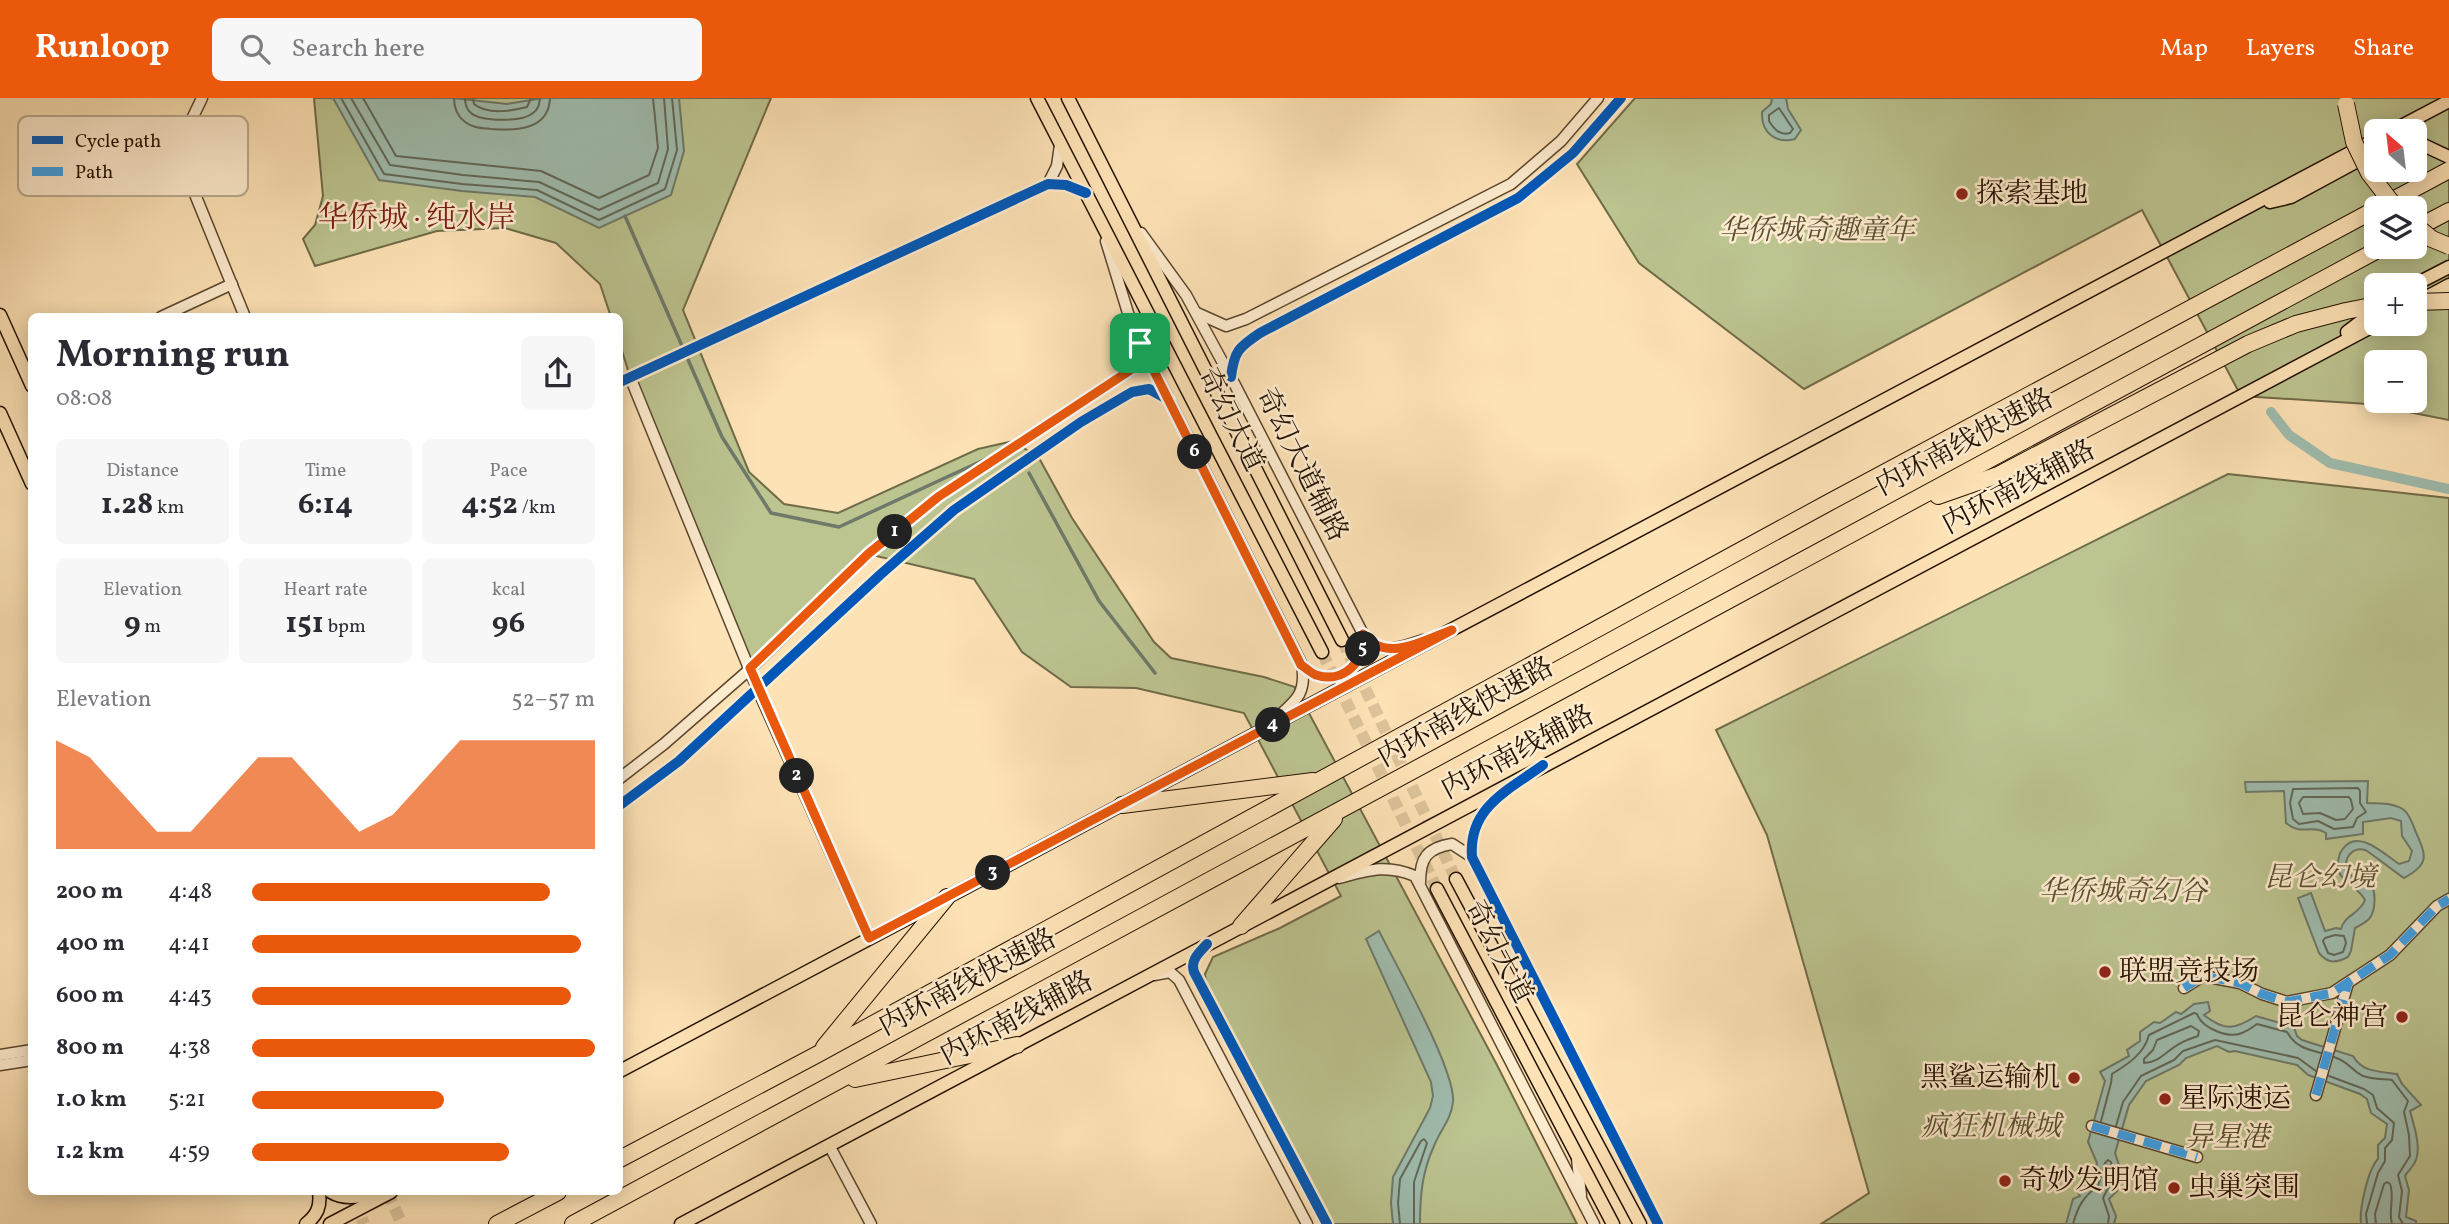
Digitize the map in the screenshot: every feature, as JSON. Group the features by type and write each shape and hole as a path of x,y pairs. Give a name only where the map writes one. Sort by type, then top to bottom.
{"highway":[{"path":"2346,98 2354,142 2369,173 2387,196"},
{"name":"内环南线快速路","path":"2401,196 2449,170"},
{"path":"2427,221 2449,211"},
{"name":"内环南线快速路","path":"623,1157 818,1054 1826,504 2364,216"},
{"path":"2427,235 2449,246"},
{"name":"内环南线快速路","path":"573,1224 2364,257"},
{"path":"2427,302 2449,301"},
{"path":"1882,516 1998,475 2248,344 2296,324 2364,309"},
{"path":"1122,805 1322,780"},
{"path":"1241,926 1341,811"},
{"path":"818,1054 947,897"},
{"path":"836,1084 1017,1045"},
{"path":"497,1224 552,1195"}],"main road":[{"name":"奇幻大道","path":"1037,98 1322,652"},
{"name":"奇幻大道","path":"1068,98 1342,640"},
{"path":"2415,119 2449,101"},
{"path":"623,1069 2364,145"},
{"path":"2427,147 2449,157"},
{"path":"2248,208 2291,197 2364,157"},
{"path":"2427,278 2449,267"},
{"path":"2427,297 2449,285"},
{"path":"0,315 28,376"},
{"path":"2316,356 2364,318"},
{"name":"内环南线辅路","path":"681,1224 2364,331"},
{"path":"0,413 28,475"},
{"name":"奇幻大道","path":"1456,879 1640,1224"},
{"name":"奇幻大道","path":"1437,889 1613,1224"},
{"path":"306,1224 316,1215 321,1202 320,1195"},
{"path":"335,1195 367,1195"},
{"path":"330,1224 385,1195"}],"street":[{"path":"193,116 202,98"},
{"path":"1195,312 1226,326 1247,319 1511,184 1562,141 1598,98"},
{"path":"1231,377 1233,357 1241,345 1260,332 1518,198 1573,153 1622,98"},
{"path":"1048,184 1056,166 1060,145"},
{"path":"869,938 757,688 625,380 1048,184 1066,185 1086,193"},
{"path":"196,196 243,313"},
{"name":"奇幻大道辅路","path":"1126,213 1186,295 1363,634"},
{"path":"1100,221 1132,326 1301,665 1304,679 1300,696 1266,728"},
{"path":"170,313 232,284"},
{"path":"623,776 664,744 750,668 868,554 938,497 1135,367 1140,343"},
{"path":"623,803 679,761 954,510 1081,422 1132,392 1149,389 1169,400"},
{"path":"1363,634 1380,649 1395,650 1452,630"},
{"path":"1301,665 1315,675 1332,677 1344,674 1357,663 1364,648 1363,634"},
{"path":"1544,765 1492,802 1476,822 1471,845 1472,856 1658,1224"},
{"path":"1420,885 1420,866 1428,853 1438,846 1452,844 1472,856"},
{"path":"1323,882 1365,871 1395,867 1415,876 1594,1224"},
{"path":"2183,988 2203,976 2240,983 2287,1002 2332,993 2390,955 2417,930 2437,906 2449,899"},
{"path":"1207,944 1194,959 1194,972 1327,1224"},
{"path":"1148,976 1170,972 1179,980 1307,1224"},
{"path":"2316,1095 2348,983"},
{"path":"0,1055 28,1050"},
{"path":"0,1065 28,1061"},
{"path":"2092,1126 2197,1157"},
{"path":"829,1145 871,1224"},
{"path":"1600,1149 1632,1174"},
{"path":"1577,1156 1581,1200"}],"green space":[{"path":"314,98 771,98 683,310 749,472 784,504 838,513 978,449 1013,441 1039,458 1072,518 1154,642 1171,658 1264,677 1295,687 1497,1065 1577,1224 1333,1224 1206,984 1205,974 1213,957 1280,928 1341,896 1244,713 1136,688 1071,687 1022,652 974,579 868,554 750,669 630,377 623,354 623,313 610,313 600,284 556,243 505,228 437,231 315,266 303,239 315,225 323,196"},
{"name":"华侨城奇趣童年","path":"1635,98 2449,98 2449,420 2414,413 2427,413 2427,350 2364,350 2364,404 2241,396 2142,210 1804,389 1639,263 1577,164"},
{"name":"华侨城奇幻谷","path":"2228,474 2449,498 2449,1224 1821,1224 1869,1193 1767,835 1716,730"}],"water":[{"path":"333,98 452,98 507,104 544,98 679,98 684,151 671,195 599,228 535,197 379,180"},
{"path":"1772,98 1786,98 1788,109 1801,130 1795,139 1776,138 1764,126 1762,112 1771,104"},
{"path":"2368,781 2367,803 2391,805 2404,810 2412,822 2424,857 2419,868 2404,878 2365,850 2350,854 2346,862 2347,870 2355,877 2365,879 2372,886 2373,910 2369,919 2355,928 2348,957 2329,961 2319,953 2298,898 2311,893 2325,931 2341,929 2365,900 2339,872 2341,852 2348,844 2363,842 2399,864 2409,861 2412,851 2402,836 2401,821 2391,818 2363,822 2363,834 2326,839 2326,833 2316,829 2296,829 2286,823 2284,791 2246,792 2245,782"},
{"path":"1379,931 1435,1043 1451,1087 1452,1108 1436,1140 1424,1175 1420,1224 1393,1224 1393,1177 1430,1108 1433,1096 1431,1082 1366,939"},
{"path":"2208,1002 2210,1011 2204,1015 2218,1024 2236,1026 2256,1016 2294,1027 2297,1036 2302,1040 2353,1056 2362,1066 2397,1074 2402,1084 2421,1105 2410,1111 2418,1150 2414,1164 2405,1176 2409,1190 2406,1217 2416,1221 2416,1224 2361,1224 2365,1190 2378,1159 2378,1145 2385,1138 2387,1124 2371,1113 2367,1099 2308,1075 2297,1065 2235,1051 2229,1052 2217,1046 2186,1058 2179,1065 2146,1081 2129,1105 2115,1153 2121,1171 2117,1191 2109,1199 2116,1216 2114,1224 2066,1224 2073,1199 2080,1196 2077,1190 2092,1182 2097,1163 2088,1142 2105,1081 2100,1072 2129,1056 2127,1050 2140,1041 2140,1032 2154,1022 2160,1023 2176,1012 2181,1014 2194,1004"}],"waterway":[{"path":"625,216 722,437 771,513 839,527 988,458"},
{"path":"2271,412 2289,435 2330,463 2449,489"},
{"path":"1029,473 1099,601 1155,673"}],"tunnel":[{"path":"1342,640 1456,879"},
{"path":"1322,652 1437,889"},
{"path":"388,1195 402,1224"},
{"path":"354,1202 364,1224"}],"marked path":[{"path":"2184,988 2203,976 2240,983 2287,1002 2332,993 2390,955 2437,906 2449,899"},
{"path":"2316,1095 2348,983"},
{"path":"2092,1126 2197,1157"}],"cycle path":[{"path":"1231,377 1239,350 1260,333 1518,198 1573,153 1621,98"},
{"path":"623,381 1048,184 1066,185 1086,193"},
{"path":"623,803 679,761 954,510 1081,422 1132,392 1149,389 1169,400"},
{"path":"1543,765 1505,792 1484,813 1477,825 1472,857 1658,1224"},
{"path":"1207,944 1194,960 1194,972 1327,1224"}],"place":[{"name":"探索基地","path":"1962,194"},
{"name":"联盟竞技场","path":"2105,972"},
{"name":"昆仑神宫","path":"2402,1017"},
{"name":"黑鲨运输机","path":"2074,1078"},
{"name":"星际速运","path":"2165,1099"},
{"name":"奇妙发明馆","path":"2005,1181"},
{"name":"虫巢突围","path":"2174,1188"}],"district":[{"name":"华侨城 · 纯水岸","path":"417,219"}],"route":[{"path":"1140,343 1301,665 1315,675 1332,677 1344,674 1357,663 1364,648 1363,634 1380,649 1395,650 1452,630 869,938 750,668 868,554 938,497 1135,367 1140,343"}],"park label":[{"name":"昆仑幻境","path":"2320,878"},
{"name":"疯狂机械城","path":"1991,1127"},
{"name":"异星港","path":"2227,1138"}]}
